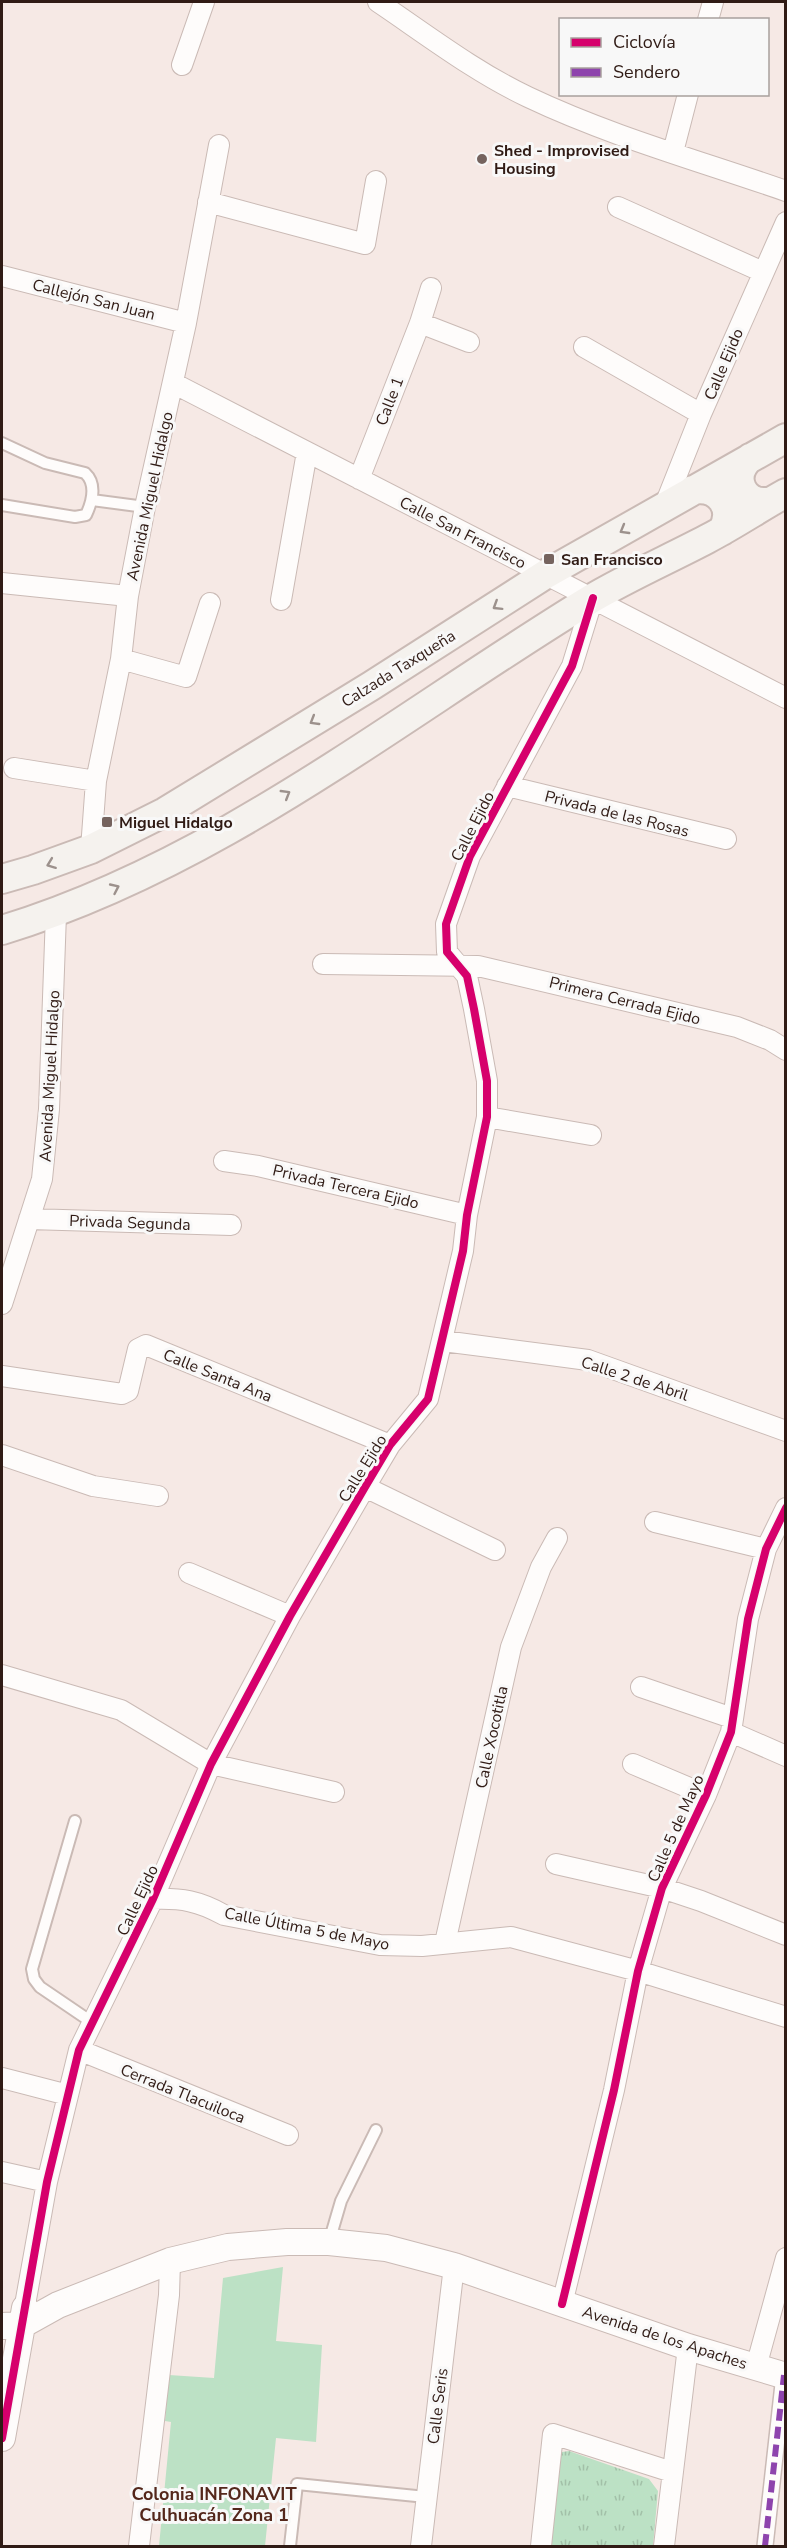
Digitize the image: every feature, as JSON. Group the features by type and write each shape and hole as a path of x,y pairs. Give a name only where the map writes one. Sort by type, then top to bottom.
{"main road":[{"name":"Calzada Taxqueña","path":"2,879 91,849 165,812 361,692 546,574 786,438"},
{"path":"750,458 740,468 741,489 751,500 765,502 779,497"},
{"path":"693,490 707,489 723,500 728,512 722,531"},
{"path":"2,930 56,914 111,891 185,854 303,784 593,598 722,531 779,497"}],"street":[{"path":"182,65 204,2"},
{"path":"378,2 468,63 526,96 583,122 786,191"},
{"path":"709,18 713,2"},
{"path":"673,152 687,96"},
{"name":"Avenida Miguel Hidalgo","path":"91,849 96,781 121,659 128,596 145,507 186,323 219,146"},
{"path":"208,202 365,244 376,181"},
{"path":"618,207 763,272"},
{"name":"Calle Ejido","path":"664,507 701,414 786,222"},
{"name":"Callejón San Juan","path":"2,276 186,323"},
{"name":"Calle 1","path":"359,479 420,323 431,288"},
{"path":"420,323 469,342"},
{"path":"584,346 701,414"},
{"name":"Calle San Francisco","path":"173,383 786,698"},
{"path":"281,600 307,452"},
{"path":"2,583 128,596"},
{"name":"Calle Ejido","path":"13,2316 79,2050 153,1899 211,1764 290,1616 390,1445 428,1399 463,1251 467,1215 487,1117 487,1081 467,976 447,952 446,924 470,856 572,666 593,598"},
{"path":"121,659 186,677 210,603"},
{"path":"14,768 96,781"},
{"name":"Privada de las Rosas","path":"507,786 726,839"},
{"name":"Avenida Miguel Hidalgo","path":"2,1304 42,1179 50,1109 56,914"},
{"name":"Primera Cerrada Ejido","path":"323,964 478,966 737,1027 770,1040 786,1050"},
{"path":"487,1117 591,1135"},
{"name":"Privada Tercera Ejido","path":"225,1161 258,1166 467,1215"},
{"name":"Privada Segunda","path":"29,1219 231,1225"},
{"name":"Calle 2 de Abril","path":"443,1341 588,1360 786,1431"},
{"name":"Calle Santa Ana","path":"2,1376 122,1394 128,1390 138,1348 146,1345 390,1445"},
{"path":"2,1455 93,1486 158,1496"},
{"path":"365,1487 495,1550"},
{"name":"Calle 5 de Mayo","path":"562,2304 614,2090 638,1971 662,1888 706,1795 731,1725 748,1619 766,1549 786,1508"},
{"path":"655,1522 766,1549"},
{"name":"Calle Xocotitla","path":"446,1943 511,1647 541,1567 557,1538"},
{"path":"189,1573 290,1616"},
{"path":"2,1675 121,1710 211,1764 334,1792"},
{"path":"641,1687 731,1725 786,1756"},
{"path":"633,1764 706,1795"},
{"path":"556,1864 662,1888 786,1935"},
{"name":"Calle Última 5 de Mayo","path":"153,1899 181,1898 207,1906 224,1915 380,1945 422,1946 511,1937 638,1971 786,2017"},
{"name":"Cerrada Tlacuiloca","path":"79,2050 288,2135"},
{"path":"2,2079 68,2095"},
{"path":"2,2172 47,2182"},
{"name":"Avenida de los Apaches","path":"13,2316 58,2305 170,2260 228,2247 287,2242 329,2242 386,2248 454,2266 688,2347 785,2375"},
{"path":"756,2367 786,2258"},
{"path":"139,2547 169,2295 170,2260"},
{"name":"Calle Seris","path":"421,2547 454,2266"},
{"path":"2,2438 13,2316"},
{"path":"664,2547 688,2347"},
{"path":"765,2547 785,2375"},
{"path":"541,2547 553,2434 672,2472"}],"lane":[{"path":"2,443 45,463 86,473 91,482 92,500 86,515 75,517 2,505"},
{"path":"92,500 145,507"},
{"path":"75,1821 32,1969 34,1979 40,1987 93,2023"},
{"path":"329,2242 341,2201 376,2130"},
{"path":"290,2547 297,2484 426,2497"}],"green space":[{"path":"283,2267 276,2341 322,2345 316,2442 276,2438 265,2546 159,2546 171,2422 165,2421 169,2375 214,2378 223,2278"},
{"path":"569,2451 649,2479 658,2491 653,2546 551,2546 559,2457 562,2452"}],"marked path":[{"path":"765,2546 784,2375"}],"cycle path":[{"path":"2,2438 47,2182 79,2050 153,1899 211,1764 290,1616 390,1445 428,1399 463,1251 467,1215 487,1117 487,1081 467,976 447,952 446,924 470,856 572,666 593,598"},
{"path":"562,2304 614,2090 638,1971 662,1888 706,1795 731,1732 748,1619 766,1549 786,1508"}],"place":[{"name":"Shed - Improvised Housing","path":"482,159"},
{"name":"San Francisco","path":"549,559"},
{"name":"Miguel Hidalgo","path":"107,822"}],"district":[{"name":"Colonia INFONAVIT Culhuacán Zona 1","path":"214,2504"}]}
